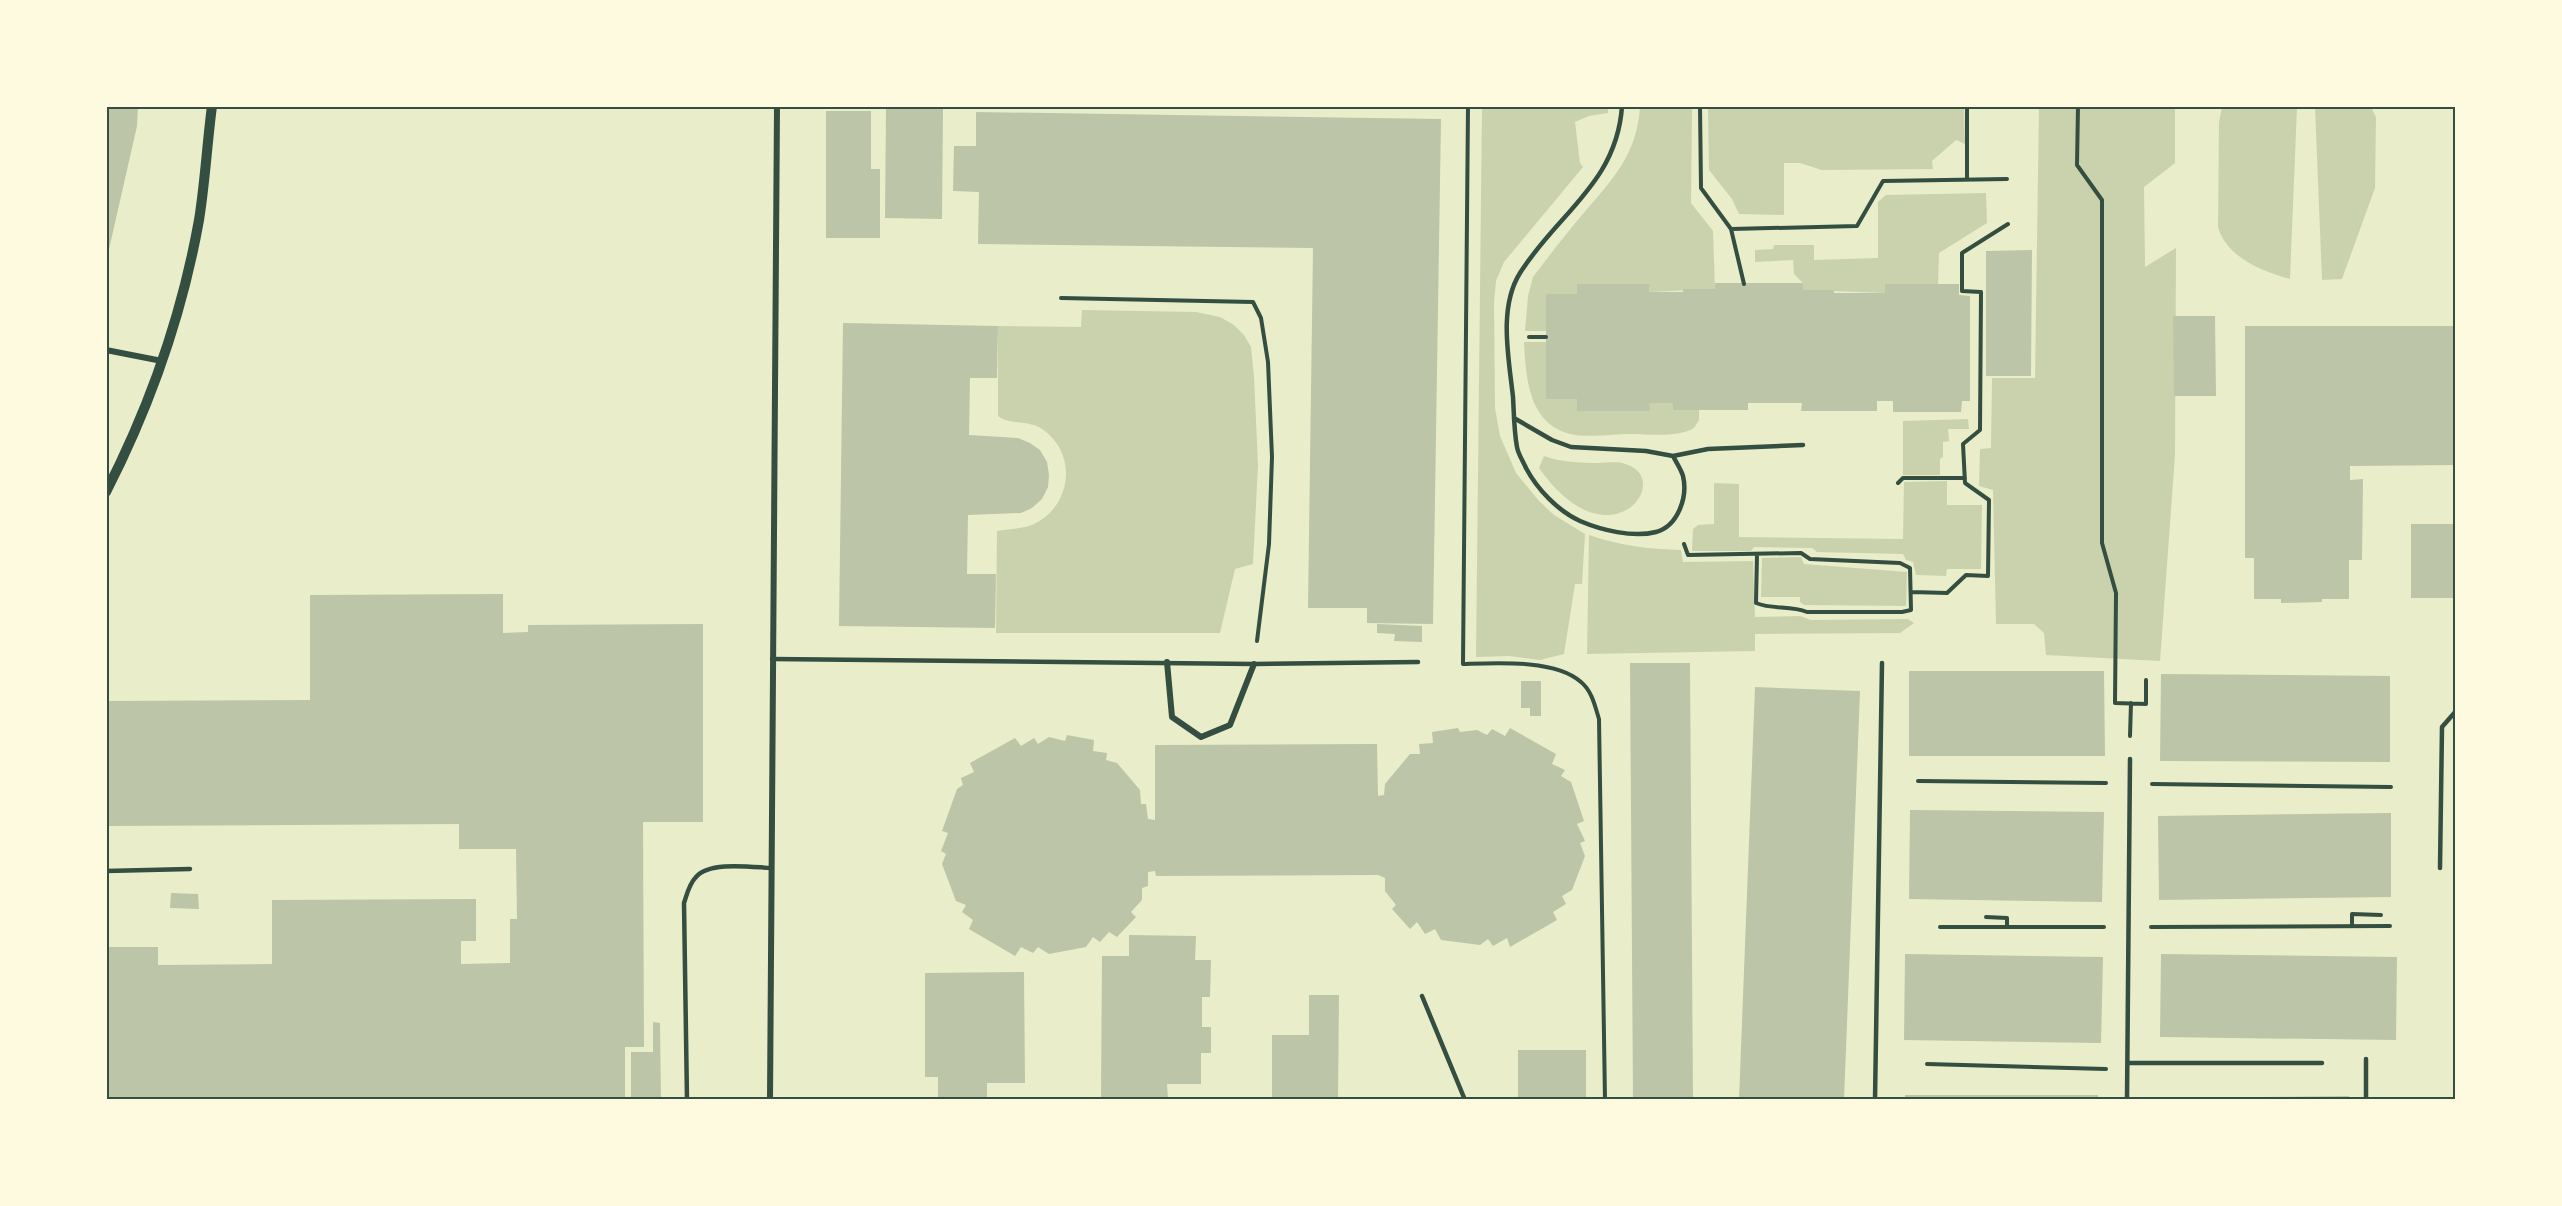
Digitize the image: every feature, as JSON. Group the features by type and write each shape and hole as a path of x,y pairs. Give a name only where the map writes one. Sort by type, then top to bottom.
{"street":[{"path":"106,492 135,434 162,361 184,290 199,219 212,106"},
{"path":"770,1100 777,106"},
{"path":"106,350 162,361"},
{"path":"1167,662 1172,717 1201,737 1230,725 1254,664"}],"lane":[{"path":"1622,106 1620,130 1612,154 1599,175 1519,274 1509,302 1507,337 1517,449 1531,477 1551,501 1578,520 1603,529 1630,533 1657,532 1676,517 1683,501 1683,476 1673,456"},
{"path":"1514,418 1552,440 1571,447 1673,456 1708,449 1803,445"},
{"path":"772,659 1254,664 1418,662"},
{"path":"1875,1100 1882,663"},
{"path":"2440,868 2442,727 2456,711"},
{"path":"2127,1100 2130,759"},
{"path":"687,1100 684,903 689,887 697,875 709,868 739,866 771,868"},
{"path":"106,871 190,869"},
{"path":"1422,996 1465,1100"},
{"path":"2366,1059 2366,1100"},
{"path":"2128,1066 2322,1063"}],"path":[{"path":"1468,106 1463,664 1499,663 1554,668 1580,681 1593,700 1599,719 1605,1100"},
{"path":"1700,106 1701,188 1731,229 1744,284"},
{"path":"1967,106 1967,180"},
{"path":"2078,106 2077,165 2102,200 2102,543 2116,593 2115,703 2146,704 2146,680"},
{"path":"1731,229 1857,226 1883,181 2007,179"},
{"path":"1912,592 1947,593 1966,575 1988,576 1989,500 1965,483 1964,444 1980,430 1981,292 1962,291 1962,253 2008,224"},
{"path":"1061,298 1253,302 1261,318 1268,362 1272,458 1269,544 1254,664"},
{"path":"1898,483 1903,478 1965,478"},
{"path":"1676,517 1688,555 1801,553 1810,560 1900,563 1910,568 1911,610 1902,612 1807,612 1795,607 1765,607 1756,603 1757,554"},
{"path":"2130,759 2131,704"},
{"path":"2352,926 2352,914 2381,915"},
{"path":"1986,917 2007,918 2007,927"},
{"path":"1940,927 2390,926"},
{"path":"1928,1064 2128,1066"}],"green space":[{"path":"1482,107 1608,107 1608,113 1589,116 1575,122 1580,163 1583,167 1504,262 1496,281 1494,302 1495,408 1500,436 1516,473 1539,501 1554,515 1585,534 1582,584 1575,584 1564,654 1540,660 1509,656 1476,657"},
{"path":"1640,107 1692,107 1691,203 1713,231 1715,289 1649,292 1650,285 1577,284 1577,294 1546,294 1546,331 1525,331 1528,296 1533,277 1621,166 1634,139"},
{"path":"1708,107 1964,107 1965,144 1956,140 1932,161 1933,169 1822,170 1800,163 1784,163 1784,215 1739,214 1732,199 1709,170"},
{"path":"2039,107 2175,107 2175,163 2144,187 2145,267 2176,248 2175,455 2160,661 2046,655 2044,633 2034,624 1996,624 1993,490 1979,486 1980,449 1991,448 1992,378 2035,378"},
{"path":"2222,107 2297,107 2290,279 2268,272 2237,255 2229,247 2218,227 2219,122"},
{"path":"2315,107 2371,107 2376,117 2375,188 2342,279 2322,280"},
{"path":"1986,193 1987,223 1939,253 1938,284 1885,284 1885,293 1803,290 1803,283 1794,274 1793,260 1755,262 1755,250 1773,249 1774,245 1814,245 1814,260 1878,258 1878,202 1886,195"},
{"path":"1082,310 1196,312 1220,317 1234,325 1251,347 1258,465 1253,564 1235,569 1220,633 996,633 997,531 1030,526 1047,516 1063,492 1066,479 1061,451 1054,439 1037,426 1008,421 998,416 998,326 1081,327"},
{"path":"1524,342 1546,342 1546,399 1577,399 1649,410 1649,403 1673,403 1674,410 1699,410 1699,420 1694,428 1687,431 1655,435 1583,436 1556,428 1545,420 1532,397 1528,384"},
{"path":"1968,419 1969,429 1948,429 1949,441 1943,442 1940,475 1903,475 1903,421"},
{"path":"1544,456 1570,462 1625,464 1639,472 1643,485 1639,498 1628,509 1611,515 1590,512 1565,497 1539,468"},
{"path":"1947,481 1947,505 1982,505 1981,569 1947,569 1946,576 1916,575 1913,562 1906,560 1903,554 1817,552 1812,548 1754,547 1751,551 1692,551 1693,529 1698,525 1714,524 1714,483 1739,484 1739,537 1903,539 1904,482"},
{"path":"1589,535 1635,546 1681,550 1683,562 1753,561 1755,617 1800,616 1811,620 1908,619 1914,623 1900,633 1755,634 1755,651 1587,654"},
{"path":"1801,557 1804,564 1907,572 1906,606 1804,605 1800,602 1800,597 1761,597 1762,558"}],"building":[{"path":"106,106 138,106 137,126 107,258"},
{"path":"886,108 943,109 942,219 885,218"},
{"path":"826,111 871,111 871,169 880,169 880,238 826,238"},
{"path":"976,112 1441,119 1433,624 1367,623 1367,608 1308,608 1313,248 978,244 979,192 953,191 954,146 976,146"},
{"path":"2032,250 2031,376 1986,376 1986,251"},
{"path":"1715,283 1803,283 1803,290 1834,290 1834,293 1885,293 1885,284 1959,284 1959,295 1970,296 1970,401 1962,401 1961,412 1893,412 1893,401 1877,401 1877,411 1801,411 1802,403 1748,403 1748,410 1673,410 1673,403 1649,403 1650,411 1577,411 1577,399 1546,399 1546,294 1577,294 1577,284 1650,284 1649,292 1683,292 1683,289 1715,289"},
{"path":"2173,316 2215,316 2216,396 2174,396"},
{"path":"843,323 998,326 997,378 970,378 969,435 1018,438 1030,443 1040,450 1047,462 1049,475 1048,487 1042,499 1032,508 1021,513 968,515 967,574 996,574 995,628 839,626"},
{"path":"2245,326 2456,326 2456,465 2350,466 2350,480 2363,479 2362,560 2349,560 2349,599 2281,603 2281,599 2254,599 2254,558 2245,558"},
{"path":"2411,524 2456,524 2456,598 2411,598"},
{"path":"503,594 503,633 528,632 528,625 703,624 703,822 643,822 644,1047 625,1047 625,1100 571,1100 571,1097 107,1100 106,947 158,947 158,965 272,964 272,900 476,899 476,941 461,941 461,964 510,963 510,919 517,919 516,849 459,849 459,824 106,826 106,701 310,700 310,595"},
{"path":"1377,624 1422,626 1422,642 1394,641 1395,634 1377,633"},
{"path":"1630,663 1690,663 1693,1100 1633,1100"},
{"path":"1909,671 2104,671 2105,756 1909,756"},
{"path":"2161,674 2390,676 2390,762 2160,761"},
{"path":"1521,681 1541,681 1541,716 1530,716 1530,708 1521,708"},
{"path":"1755,687 1860,691 1844,1100 1739,1100"},
{"path":"1458,728 1460,732 1477,730 1487,735 1492,729 1505,736 1510,728 1556,754 1552,764 1565,770 1561,776 1571,782 1584,821 1577,824 1585,841 1580,843 1585,856 1572,890 1562,896 1566,904 1553,912 1557,920 1510,947 1507,938 1493,946 1488,939 1480,945 1441,940 1435,929 1425,934 1417,922 1410,929 1392,909 1396,905 1385,891 1385,878 1378,875 1156,876 1155,871 1148,872 1148,886 1142,888 1142,900 1131,912 1136,917 1117,937 1109,932 1100,942 1093,937 1086,947 1049,954 1038,947 1033,953 1021,947 1015,956 969,929 973,920 962,912 966,905 956,901 942,864 946,854 941,851 948,833 942,831 957,789 963,785 961,778 974,772 970,763 1015,738 1021,746 1034,738 1038,744 1049,737 1065,741 1067,735 1094,740 1093,751 1107,753 1106,760 1117,763 1140,790 1141,804 1146,804 1148,819 1155,820 1155,745 1377,744 1378,796 1384,795 1385,784 1410,754 1420,754 1419,744 1433,743 1432,732"},
{"path":"1910,810 2104,812 2102,902 1909,899"},
{"path":"2391,813 2391,897 2159,900 2158,816"},
{"path":"171,893 198,894 199,909 170,908"},
{"path":"1129,935 1196,936 1195,960 1211,960 1210,997 1202,997 1202,1027 1211,1027 1211,1053 1201,1053 1201,1084 1167,1084 1168,1099 1101,1099 1102,956 1129,956"},
{"path":"1905,954 2103,957 2101,1043 1904,1040"},
{"path":"2161,954 2397,957 2396,1040 2160,1037"},
{"path":"1024,972 1025,1083 987,1083 987,1100 938,1100 938,1077 925,1077 925,973"},
{"path":"1309,995 1339,995 1338,1100 1272,1099 1272,1035 1309,1035"},
{"path":"653,1022 660,1023 661,1100 631,1100 631,1052 653,1052"},
{"path":"1518,1050 1586,1050 1586,1100 1518,1100"},
{"path":"1905,1095 2098,1095 2098,1100 1905,1100"},
{"path":"2349,1096 2349,1100 2262,1100 2262,1097"}]}
